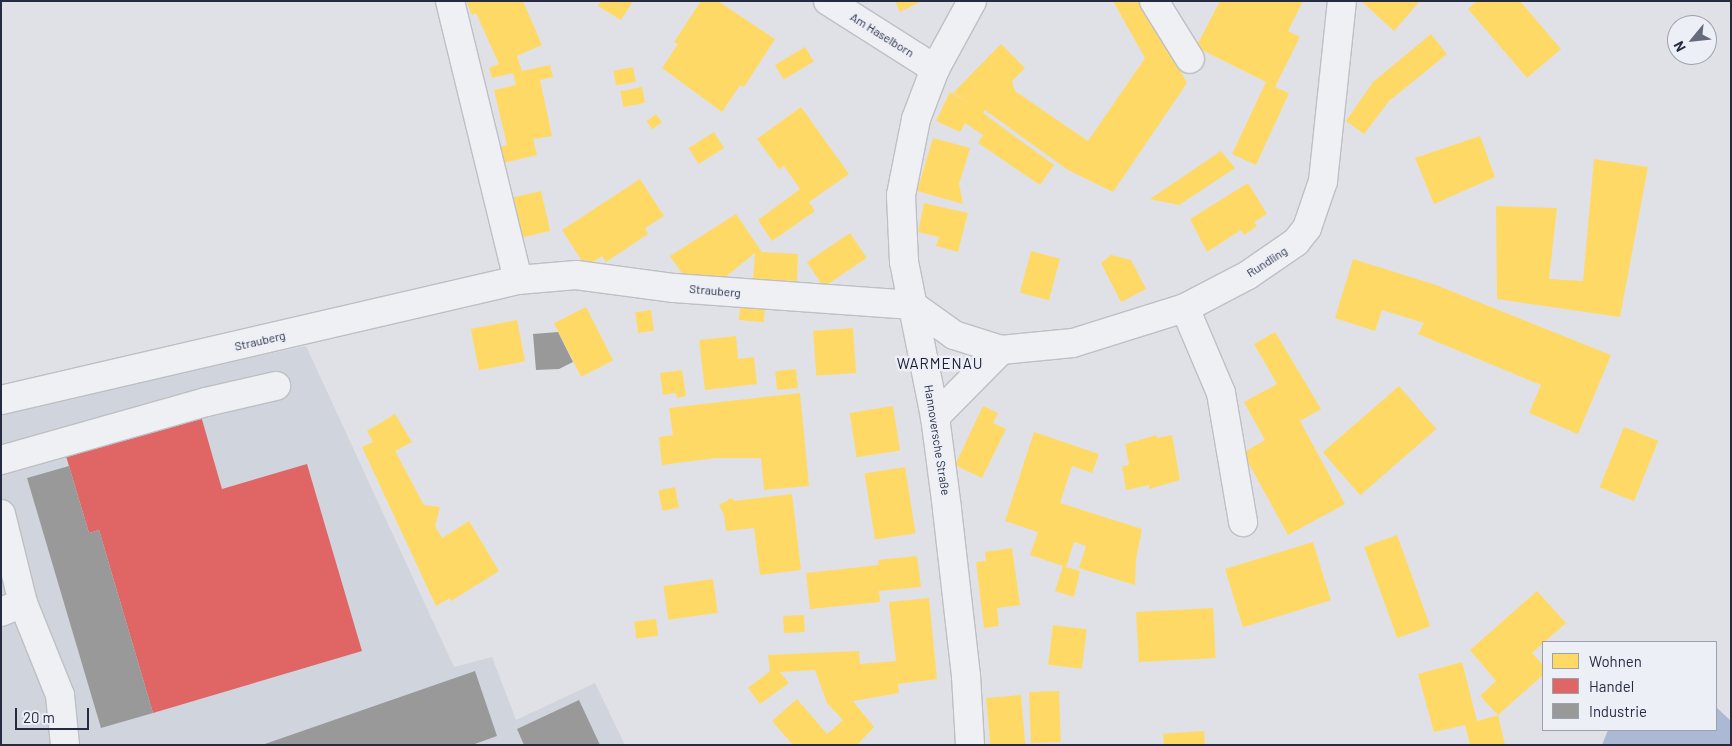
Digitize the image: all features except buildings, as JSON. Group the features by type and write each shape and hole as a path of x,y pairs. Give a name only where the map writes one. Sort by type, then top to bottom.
{"street":[{"path":"450,1 518,280"},
{"name":"Am Haselborn","path":"828,1 935,69"},
{"name":"Hannoversche Straße","path":"970,745 964,657 935,417 904,262 901,195 916,119 935,69 972,1"},
{"path":"1154,1 1190,59"},
{"name":"Rundling","path":"912,305 954,335 1001,350 1073,343 1185,308 1270,262 1296,242 1307,228 1325,172 1342,1"},
{"name":"Strauberg","path":"1,400 518,280 576,275 684,288 912,305"},
{"path":"1185,308 1220,393 1243,522"},
{"path":"935,417 1001,350"},
{"path":"1,460 206,402 276,386"},
{"path":"1,514 12,608 60,695 65,745"}],"shaded area":[{"path":"306,346 454,667 492,657 516,720 595,683 625,745 1,745 1,411"}],"water":[{"path":"1717,708 1731,721 1731,745 1602,745 1608,731 1717,731"}],"district":[{"name":"WARMENAU","path":"940,364"}]}
